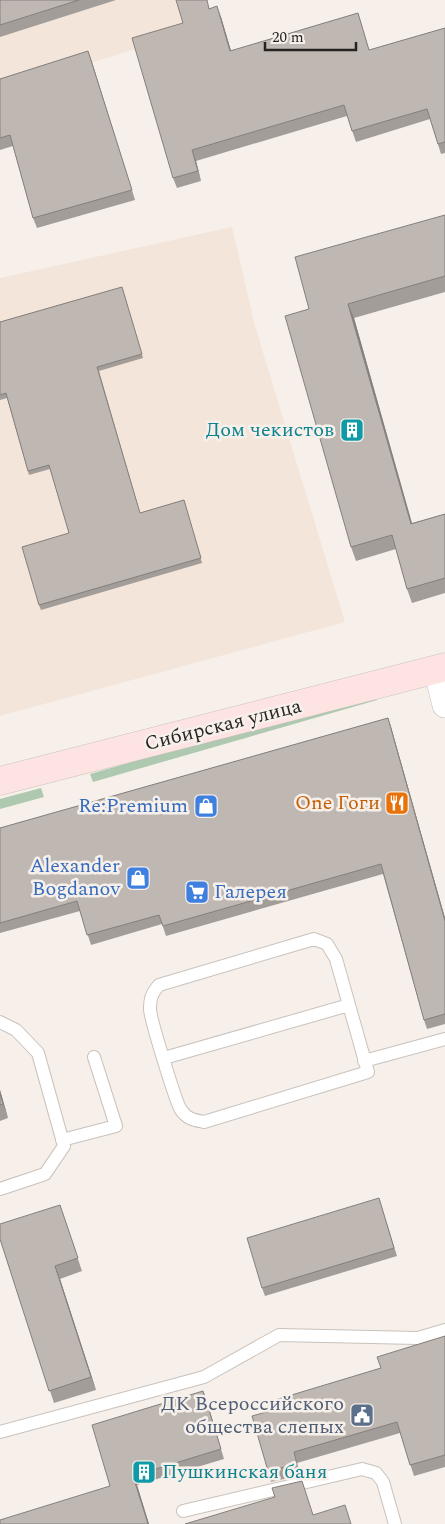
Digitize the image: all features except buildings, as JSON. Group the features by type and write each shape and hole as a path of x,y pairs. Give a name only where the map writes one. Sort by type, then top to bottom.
{"main road":[{"name":"Сибирская улица","path":"0,781 440,668"}],"street":[{"path":"440,668 445,705"}],"lane":[{"path":"314,939 327,944 336,959 349,1005 368,1072 204,1122 189,1118 180,1109 150,1011 151,995 160,985 314,939"},
{"path":"164,1058 349,1005"},
{"path":"0,1022 16,1030 38,1053 64,1146 46,1174 0,1189"},
{"path":"364,1061 445,1038"},
{"path":"62,1140 116,1126 94,1058"},
{"path":"0,1432 204,1377 279,1335 418,1338 445,1330"},
{"path":"184,1511 362,1469 376,1473 383,1482 395,1524"}],"shaded area":[{"path":"0,0 177,0 187,33 0,91"},
{"path":"232,227 255,326 345,622 0,716 0,278"}],"green space":[{"path":"374,692 377,700 93,782 90,774"},
{"path":"41,788 44,797 0,809 0,799"}],"place":[{"name":"Дом чекистов","path":"352,430"},
{"name":"One Гоги","path":"397,803"},
{"name":"Re:Premium","path":"206,806"},
{"name":"Alexander Bogdanov","path":"138,878"},
{"name":"Галерея","path":"197,892"},
{"name":"ДК Всероссийского общества слепых","path":"362,1415"},
{"name":"Пушкинская баня","path":"144,1472"}]}
